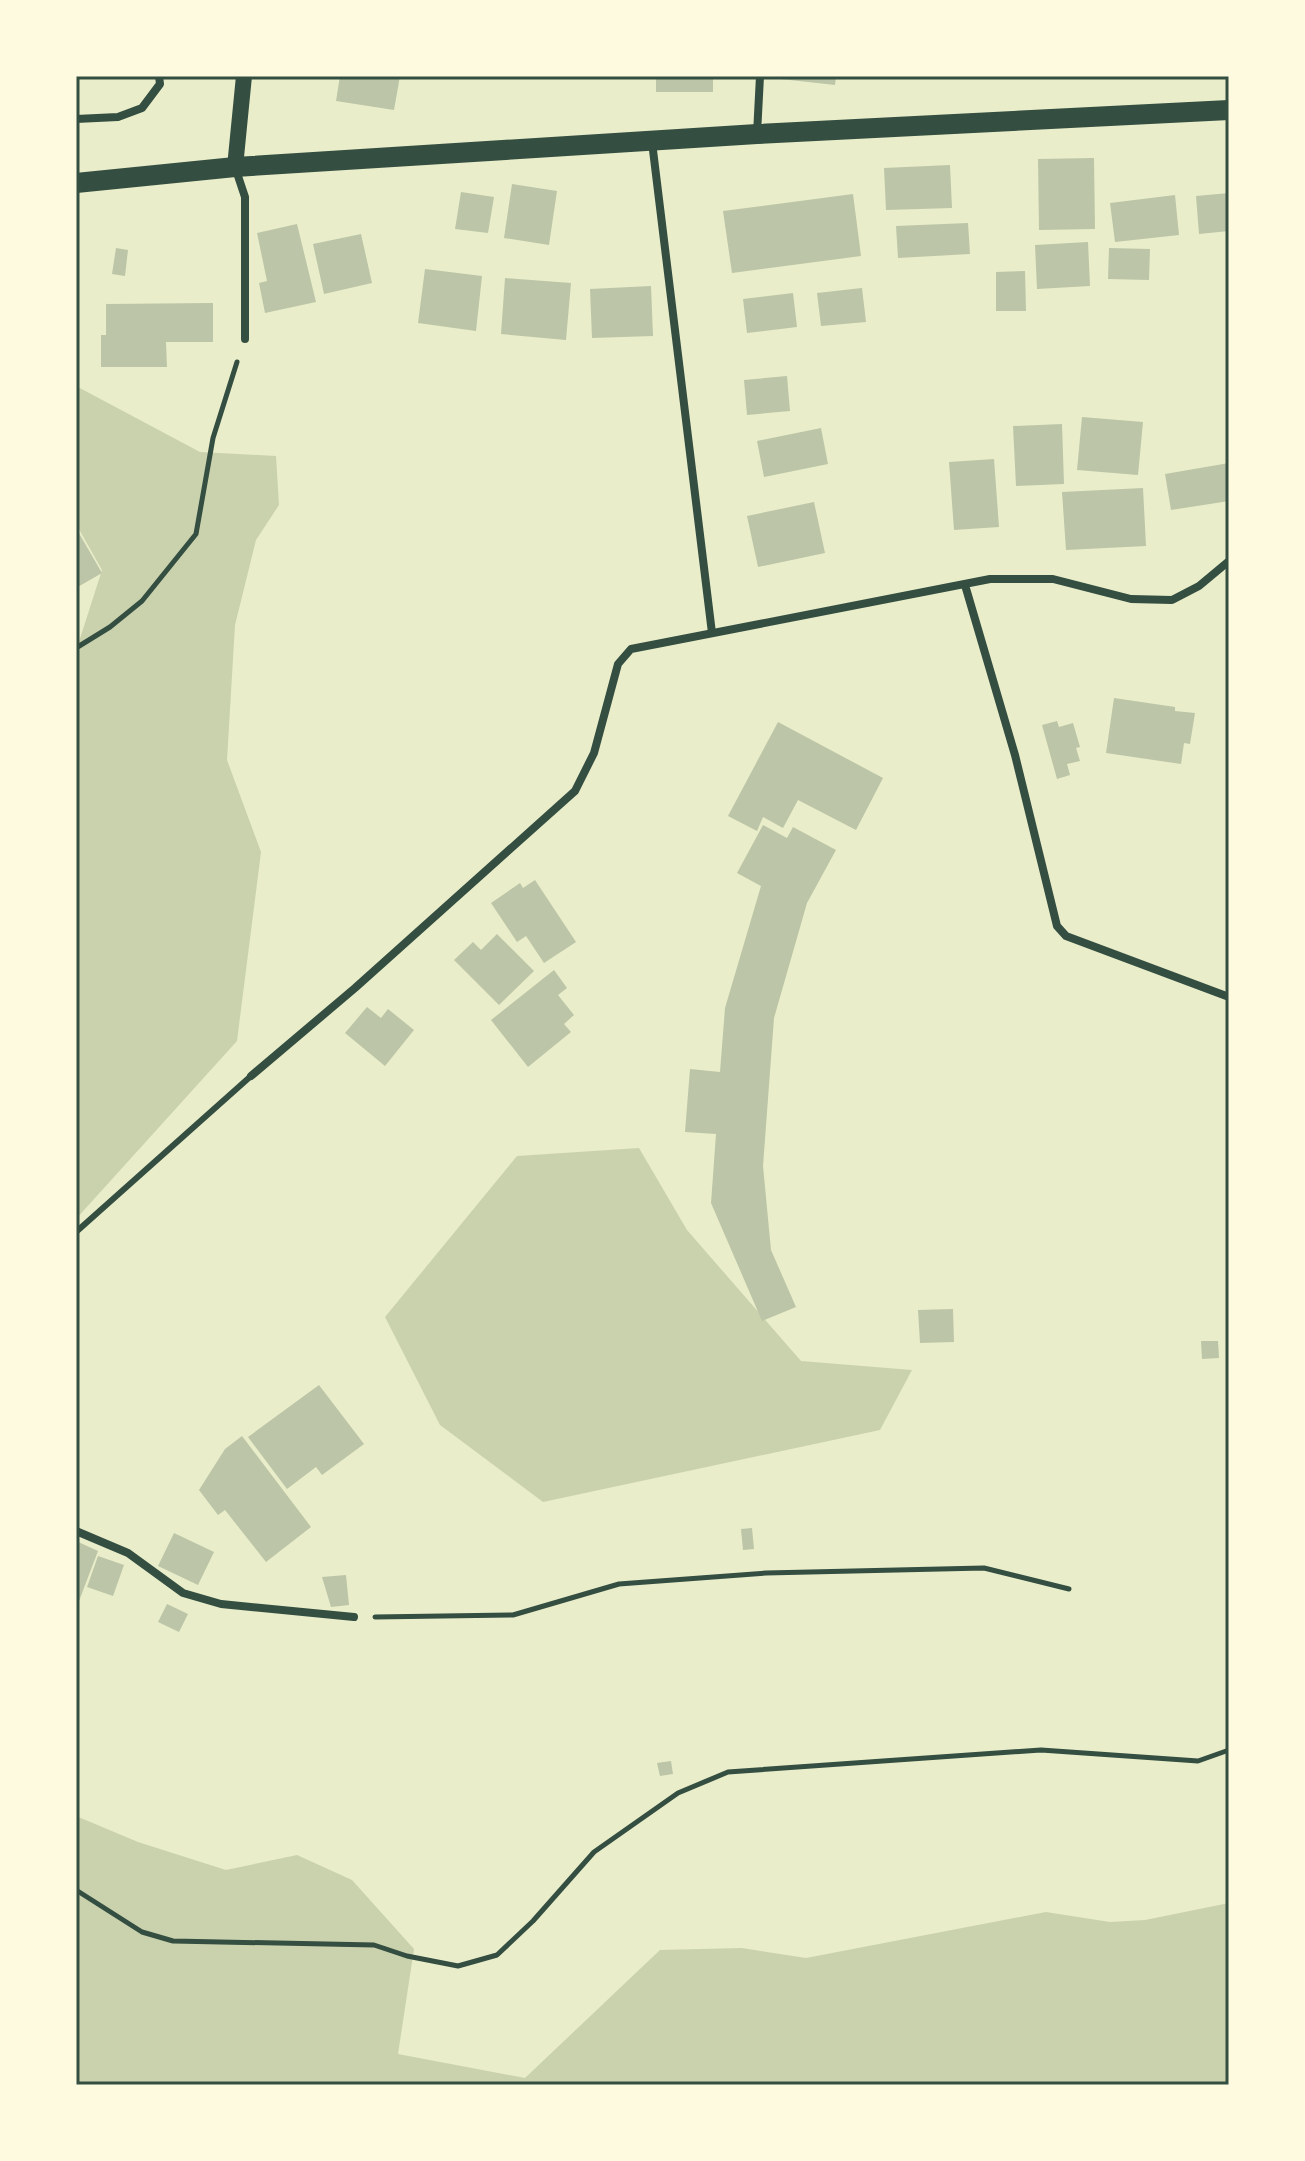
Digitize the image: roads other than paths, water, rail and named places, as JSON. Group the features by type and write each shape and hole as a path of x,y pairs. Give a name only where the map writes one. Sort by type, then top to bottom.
{"main road":[{"path":"235,167 244,76"},
{"path":"76,183 235,167 757,134 1229,110"}],"street":[{"path":"76,119 118,117 142,108 160,84 159,76"},
{"path":"757,134 760,76"},
{"path":"652,141 712,633"},
{"path":"235,167 245,197 245,339"},
{"path":"251,1076 355,988 575,791 594,753 618,664 631,649 990,579 1053,579 1131,599 1172,600 1199,586 1229,561"},
{"path":"965,585 1015,755 1057,926 1066,936 1229,997"},
{"path":"76,1531 128,1553 183,1593 208,1601 354,1617"}],"lane":[{"path":"76,1232 251,1076"}]}
